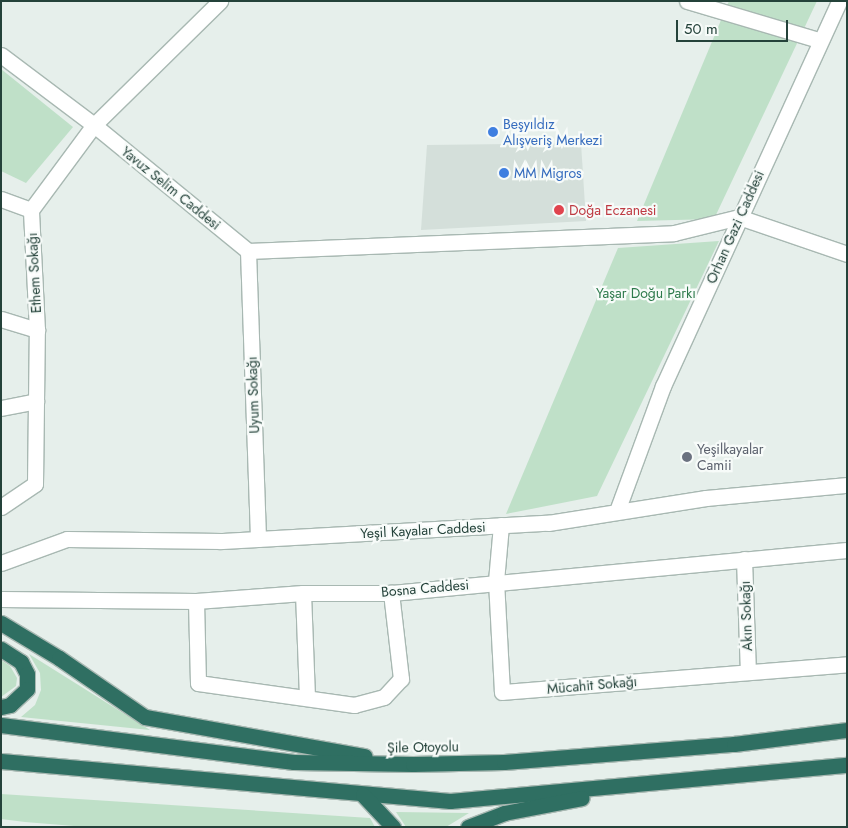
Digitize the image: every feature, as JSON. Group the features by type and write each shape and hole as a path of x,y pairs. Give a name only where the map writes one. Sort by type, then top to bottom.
{"highway":[{"path":"1,623 60,658 145,717 413,764"},
{"path":"1,648 21,662 27,674 27,689 10,705 1,707"},
{"name":"Şile Otoyolu","path":"1,725 294,762 413,764 504,762 734,744 847,730"},
{"path":"1,761 363,795 450,801 847,765"},
{"path":"468,827 504,813 656,783"},
{"path":"363,795 393,827"}],"street":[{"path":"1,199 31,210 94,125 220,1"},
{"path":"687,1 819,40"},
{"name":"Orhan Gazi Caddesi","path":"617,512 663,386 819,40 841,7"},
{"name":"Yavuz Selim Caddesi","path":"1,55 94,125 248,251"},
{"name":"Ethem Sokağı","path":"1,319 37,330 31,210"},
{"path":"248,251 674,234 739,216 847,254"},
{"name":"Uyum Sokağı","path":"248,251 258,539"},
{"path":"1,507 35,484 37,330"},
{"path":"1,408 36,401"},
{"name":"Yeşil Kayalar Caddesi","path":"1,563 67,539 258,539 548,523 706,498 847,485"},
{"name":"Mücahit Sokağı","path":"500,526 496,582 502,692 847,664"},
{"name":"Bosna Caddesi","path":"1,599 196,601 304,594 391,593 847,550"},
{"name":"Akın Sokağı","path":"744,559 748,672"},
{"path":"196,601 198,683 307,696 354,704 384,697 401,679 391,593"},
{"path":"304,594 307,696"}],"shaded area":[{"name":"MM Migros","path":"581,143 586,221 421,230 427,145"}],"green space":[{"path":"729,1 817,1 714,219 637,221"},
{"path":"1,69 73,127 26,183 1,171"},
{"name":"Yaşar Doğu Parkı","path":"719,241 597,496 506,514 618,248"},
{"path":"29,654 150,730 21,717 35,705 41,690 40,673"},
{"path":"1,660 10,666 17,678 16,686 1,697"},
{"path":"1,794 370,818 375,827 86,827 25,822 1,819"},
{"path":"396,812 469,813 446,827 406,827"}],"place":[{"name":"Beşyıldız Alışveriş Merkezi","path":"493,132"},
{"name":"MM Migros","path":"504,173"},
{"name":"Doğa Eczanesi","path":"559,210"},
{"name":"Yeşilkayalar Camii","path":"687,457"}]}
